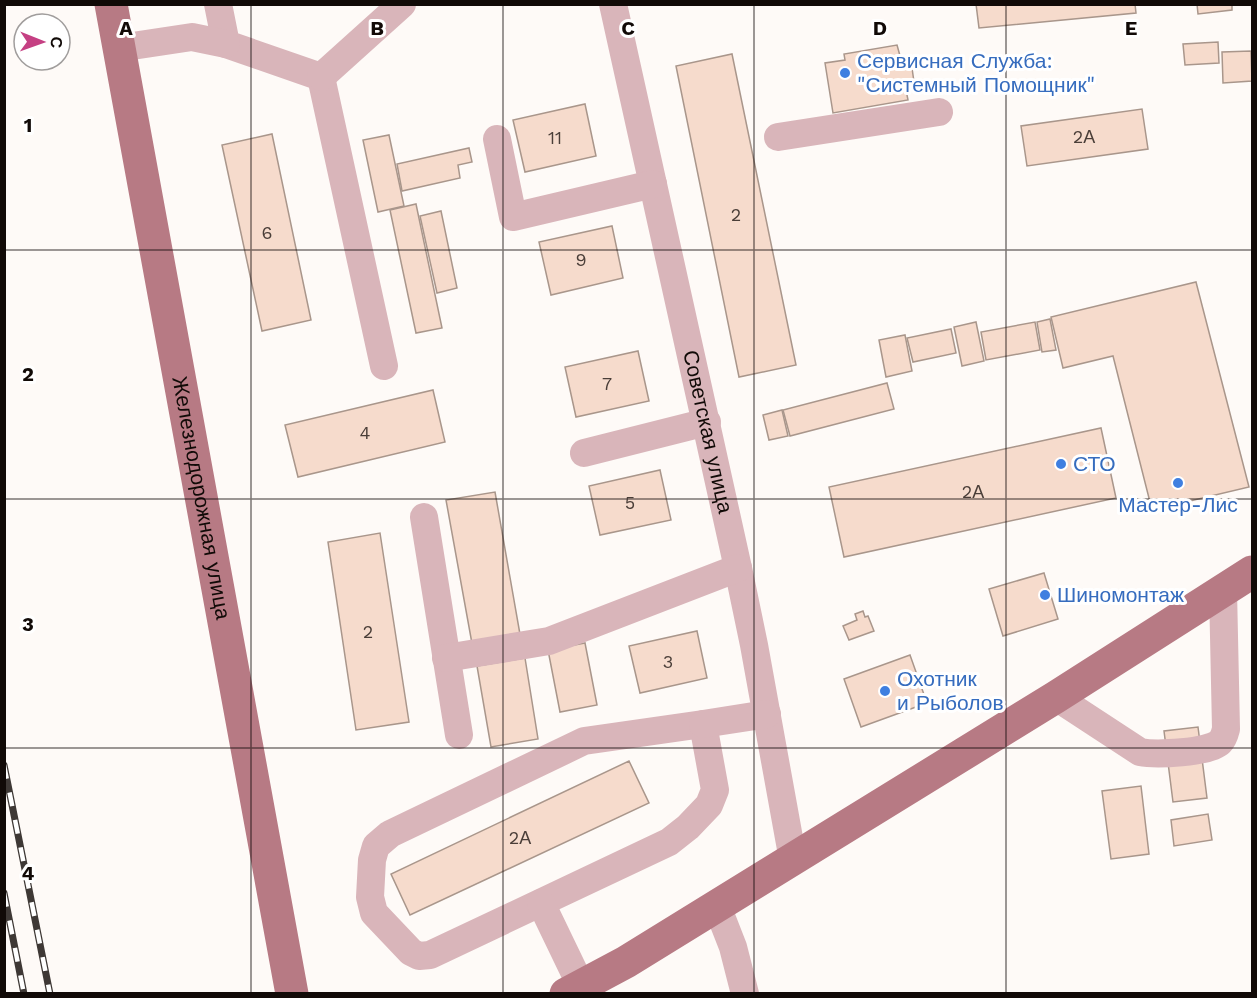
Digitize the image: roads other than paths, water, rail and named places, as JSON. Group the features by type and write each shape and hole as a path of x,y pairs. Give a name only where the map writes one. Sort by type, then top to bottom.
{"main road":[{"name":"Железнодорожная улица","path":"111,4 292,993"},
{"path":"573,989 626,962 793,860 1252,572"}],"street":[{"path":"218,4 226,44"},
{"path":"321,77 402,4"},
{"name":"Советская улица","path":"613,4 738,568 793,860"},
{"path":"119,48 192,37 226,44 321,77"},
{"path":"321,77 384,366"},
{"path":"778,137 939,112"},
{"path":"497,140 513,217 653,184"},
{"path":"584,453 707,423"},
{"path":"424,517 459,735"},
{"path":"446,658 549,640 738,568"},
{"path":"1056,697 1140,752 1152,754 1211,747 1221,741 1226,729 1223,590"},
{"path":"703,723 714,790 709,805 669,843 430,956 419,956 411,952 374,913 370,897 372,860 376,846 390,834 584,741 703,723 767,714"},
{"path":"541,903 573,989"},
{"path":"717,906 733,947 745,993"}],"railway":[{"path":"4,765 50,994"},
{"path":"4,893 24,994"}],"place":[{"name":"Сервисная Служба: \"Системный Помощник\"","path":"845,73"},
{"name":"СТО","path":"1061,464"},
{"name":"Мастер-Лис","path":"1178,483"},
{"name":"Шиномонтаж","path":"1045,595"},
{"name":"Охотник и Рыболов","path":"885,691"}]}
